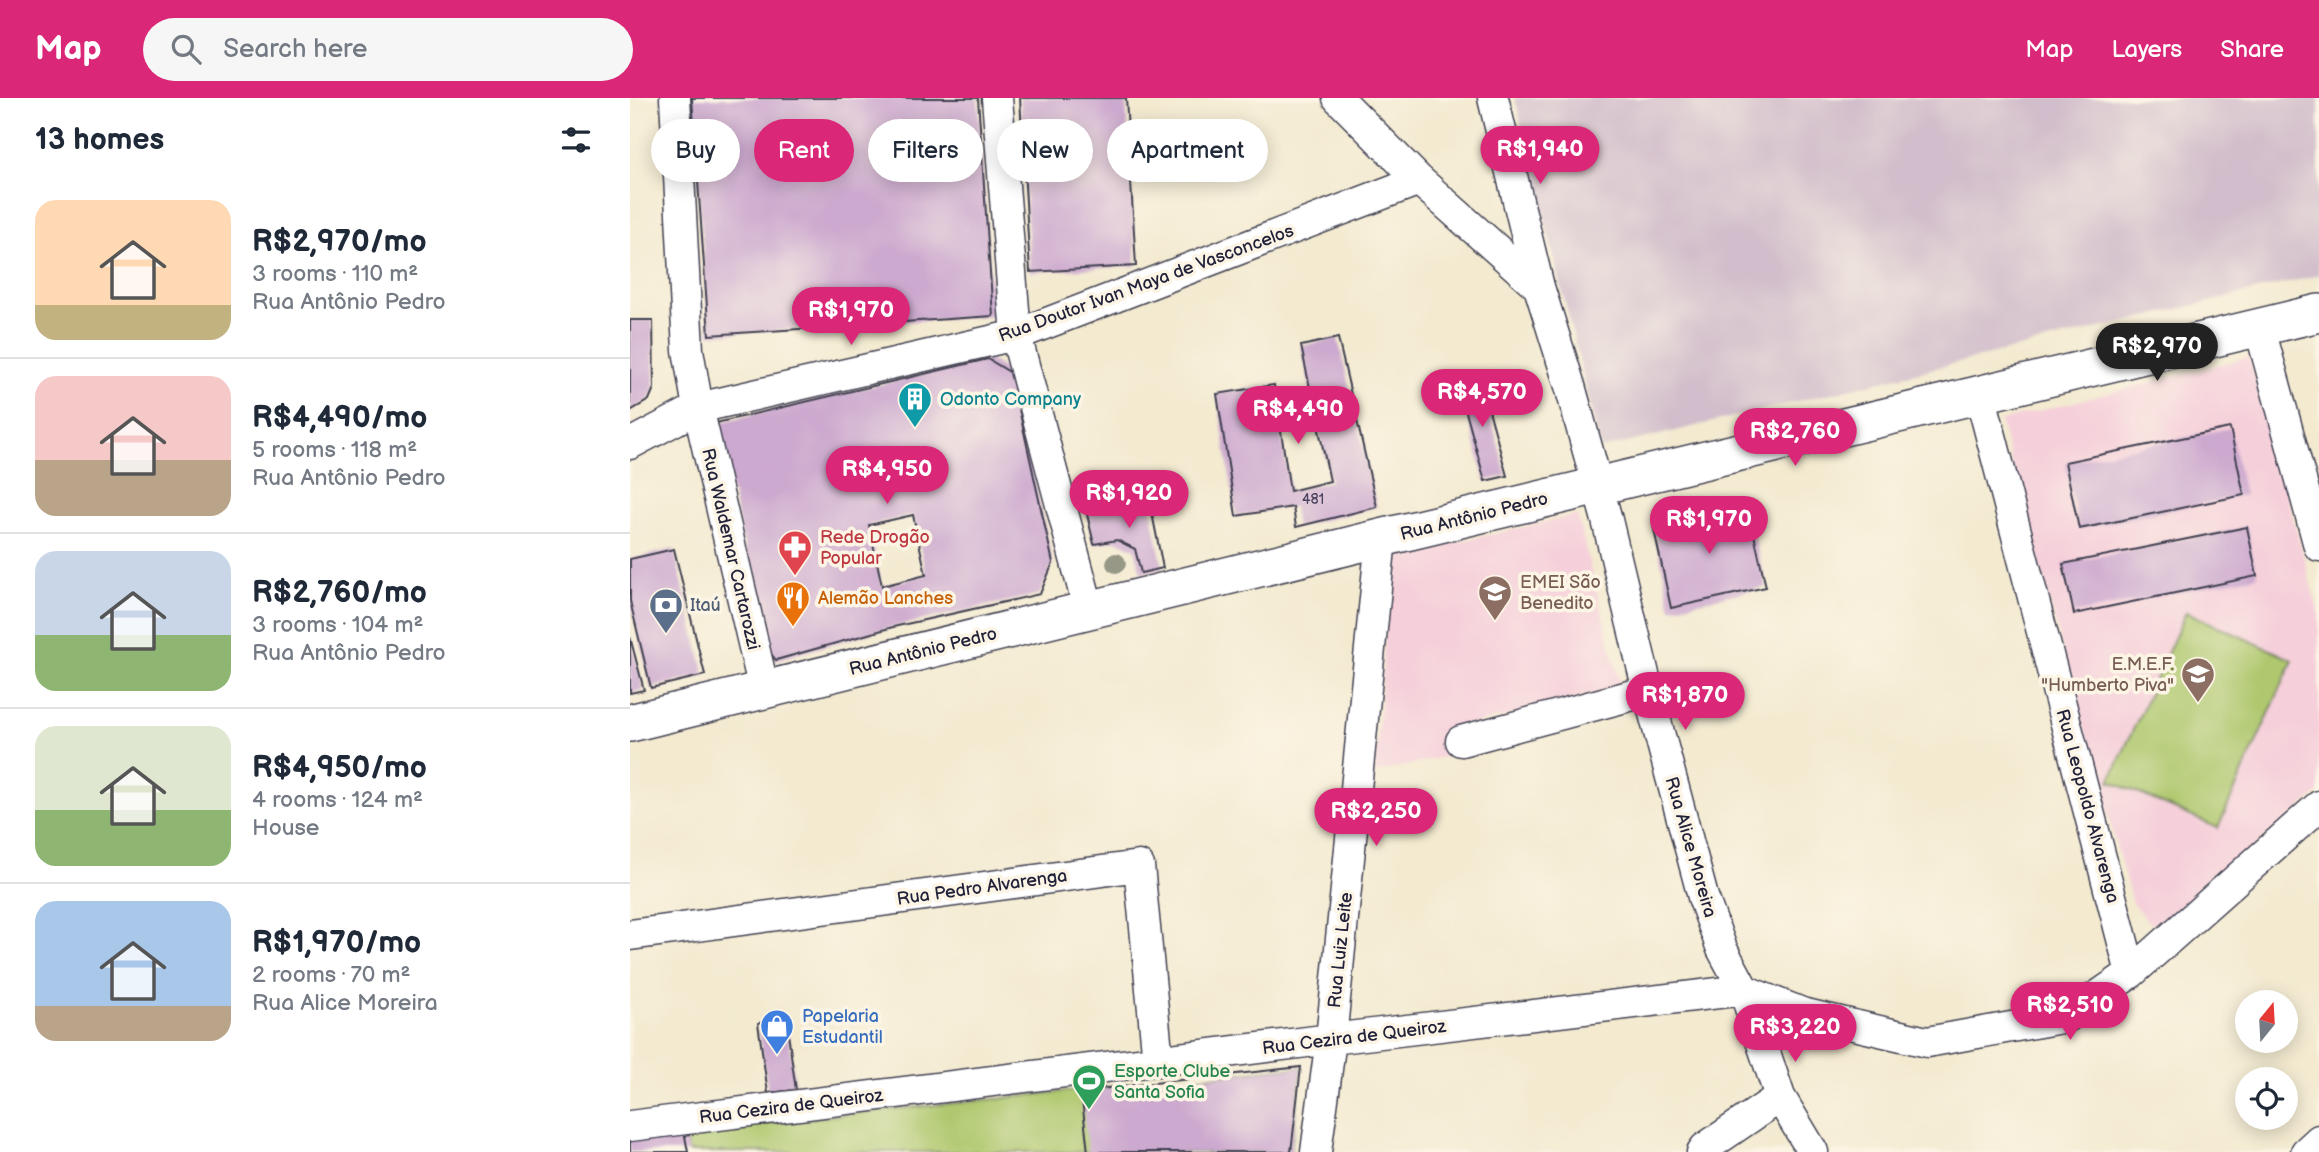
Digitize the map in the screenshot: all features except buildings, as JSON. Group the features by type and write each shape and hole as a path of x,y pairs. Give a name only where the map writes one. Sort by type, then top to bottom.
{"main road":[{"name":"Rua Antônio Pedro","path":"630,723 1381,538 2319,313"}],"street":[{"name":"Rua Waldemar Cartarozzi","path":"675,98 688,350 698,408 764,690"},
{"path":"997,98 1016,335 1089,611"},
{"path":"1338,98 1419,180 1539,287"},
{"name":"Rua Alice Moreira","path":"1493,98 1539,287 1607,520 1648,691 1703,897 1722,949 1744,990 1780,1097 1812,1152"},
{"name":"Rua Doutor Ivan Maya de Vasconcelos","path":"630,444 698,408 1016,335 1419,180"},
{"path":"2260,329 2319,546"},
{"name":"Rua Leopoldo Alvarenga","path":"1980,394 2131,973"},
{"name":"Rua Luiz Leite","path":"1316,1152 1331,1039 1381,538"},
{"path":"1461,741 1648,691"},
{"path":"1744,990 1802,1013 1927,1042 2067,1017 2131,973 2319,806"},
{"name":"Rua Pedro Alvarenga","path":"630,935 1139,866 1158,1061"},
{"name":"Rua Cezira de Queiroz","path":"630,1126 1744,990"},
{"path":"1702,1152 1780,1097"},
{"path":"2306,1152 2319,1140"}],"shaded area":[{"path":"1515,98 2319,98 2319,275 1601,449"},
{"name":"E.M.E.F. \"Humberto Piva\"","path":"2249,357 2319,614 2319,793 2169,917 2151,925 2132,903 2000,421"},
{"name":"EMEI São Benedito","path":"1577,515 1621,687 1451,730 1455,754 1375,773 1391,557"}],"green space":[{"path":"2186,612 2293,660 2218,828 2110,781"},
{"name":"Esporte Clube Santa Sofia","path":"1301,1067 1291,1152 688,1152 684,1131"}],"place":[{"name":"Odonto Company","path":"915,429"},
{"name":"Rede Drogão Popular","path":"795,577"},
{"name":"EMEI São Benedito","path":"1495,622"},
{"name":"Alemão Lanches","path":"793,628"},
{"name":"Itaú","path":"666,635"},
{"name":"E.M.E.F. \"Humberto Piva\"","path":"2198,704"},
{"name":"Papelaria Estudantil","path":"777,1056"},
{"name":"Esporte Clube Santa Sofia","path":"1089,1111"}]}
